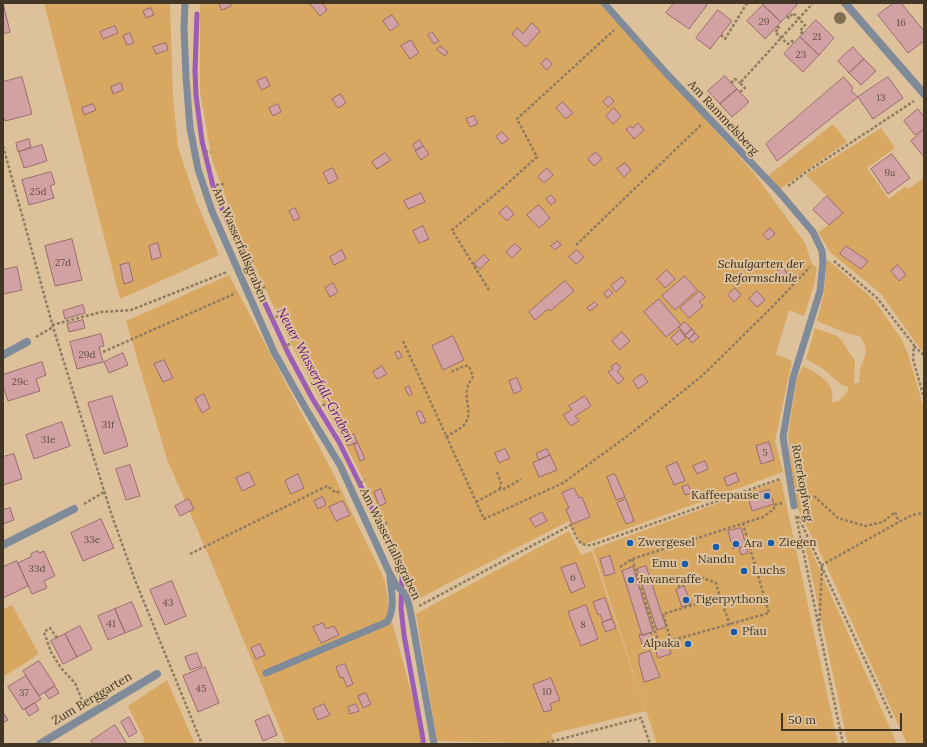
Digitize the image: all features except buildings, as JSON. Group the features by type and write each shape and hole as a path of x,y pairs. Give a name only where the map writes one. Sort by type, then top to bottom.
{"street":[{"path":"845,3 921,96"},
{"path":"3,355 27,342"},
{"path":"3,545 74,509"},
{"name":"Zum Berggarten","path":"40,744 157,674"}],"lane":[{"name":"Am Wasserfallsgraben","path":"185,3 184,27 190,128 198,169 212,211 274,352 340,465 390,574 396,585 406,595 410,609 434,744"},
{"name":"Am Rammelsberg","path":"604,3 666,73 780,193 813,232 822,251"},
{"name":"Roterkopfweg","path":"793,504 783,437 793,378 820,291 823,262 822,251"},
{"path":"266,673 387,622 391,616 392,608 390,574"}],"path":[{"path":"721,35 725,39 748,3"},
{"path":"740,83 813,3"},
{"path":"787,16 789,18 793,13 805,25 800,31 803,34"},
{"path":"489,290 452,230 537,157 518,119 622,23"},
{"path":"777,26 779,28 775,32 788,44 792,41 794,43"},
{"path":"731,83 736,78 745,88 740,92"},
{"path":"780,193 805,173 921,96"},
{"path":"576,245 708,118"},
{"path":"3,146 52,326 104,492 135,580 202,744"},
{"path":"3,165 8,163"},
{"path":"218,185 224,184"},
{"path":"822,251 877,298 914,345 924,355"},
{"path":"403,341 484,519 563,483 630,434 703,375 812,265 823,262"},
{"path":"27,342 52,326 101,312 132,310 236,268"},
{"path":"103,352 232,295"},
{"path":"914,345 913,359 924,398"},
{"path":"446,437 466,422 468,416 466,392 472,377 469,366 464,366 449,372"},
{"path":"497,472 501,483 500,489"},
{"path":"410,609 415,609 571,525 580,544 586,546 592,545 788,476"},
{"path":"476,502 521,479"},
{"path":"190,554 327,486 336,493 350,487"},
{"path":"74,509 104,492"},
{"path":"819,500 838,518 865,526 882,522 895,512 899,522"},
{"path":"620,567 632,559 763,517 774,509 774,505 793,504 892,718"},
{"name":"Roterkopfweg","path":"793,504 842,744"},
{"path":"822,565 899,522 912,516 924,513"},
{"path":"652,647 769,613 743,524"},
{"path":"632,559 659,644"},
{"path":"819,635 822,565"},
{"path":"679,588 679,586 703,578 716,583 730,625"},
{"path":"672,641 663,614 720,596"},
{"path":"58,638 50,628 44,632 51,652 61,668 75,683 88,715"},
{"path":"542,744 641,718 650,744"}],"green space":[{"path":"44,3 170,3 173,97 178,147 195,198 219,255 120,299"},
{"name":"Schulgarten der Reformschule","path":"200,3 599,3 754,173 805,243 812,264 817,267 814,285 804,316 789,310 776,354 792,361 775,441 783,472 582,545 569,521 416,600 386,523 291,344 237,228 212,160 200,92"},
{"path":"833,124 847,142 780,189 768,176"},
{"path":"881,128 895,148 867,168 889,199 906,186 908,189 924,178 924,352 881,294 830,252 818,232 829,225 827,196 806,175"},
{"path":"827,259 874,300 901,338 908,354 924,409 924,744 907,744 827,567 796,505 788,436 797,377 803,366 820,376 829,384 833,395 832,402 839,401 848,391 848,387 842,385 823,369 806,359 815,328 837,336 842,341 855,360 854,383 859,383 860,368 864,360 865,353 864,343 860,336 846,333 817,321 824,293"},
{"path":"229,275 332,471 385,581 389,610 425,744 286,744 216,573 167,459 126,321"},
{"path":"781,480 838,744 657,744 593,549"},
{"path":"569,531 581,555 592,551 646,711 551,734 555,744 437,741 416,614"},
{"path":"803,535 808,543 897,744 848,744"},
{"path":"12,605 39,654 3,677 3,609"},
{"path":"167,680 195,744 142,744 145,741 128,706"}],"waterway":[{"name":"Neuer Wasserfall-Graben","path":"197,14 195,71 196,95 202,141 213,186 230,228 288,353 312,398 339,442 390,545 402,576 401,608 404,635 423,744"}],"place":[{"name":"Kaffeepause","path":"767,496"},
{"name":"Zwergesel","path":"630,543"},
{"name":"Ziegen","path":"771,543"},
{"name":"Ara","path":"736,544"},
{"name":"Nandu","path":"716,547"},
{"name":"Emu","path":"685,564"},
{"name":"Luchs","path":"744,571"},
{"name":"Javaneraffe","path":"631,580"},
{"name":"Tigerpythons","path":"686,600"},
{"name":"Pfau","path":"734,632"},
{"name":"Alpaka","path":"688,644"}]}
